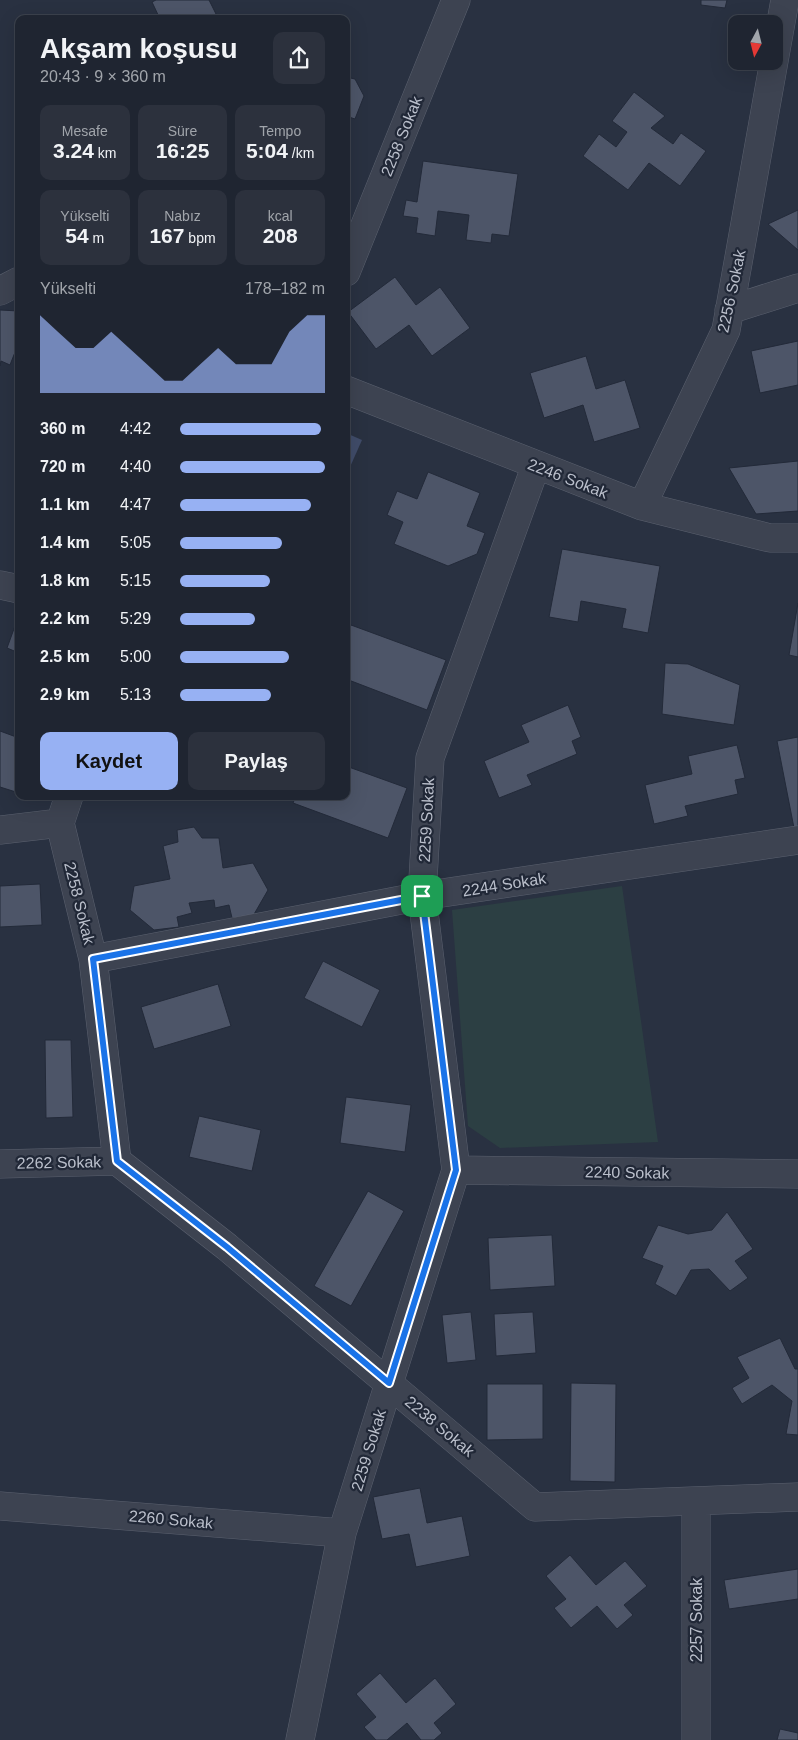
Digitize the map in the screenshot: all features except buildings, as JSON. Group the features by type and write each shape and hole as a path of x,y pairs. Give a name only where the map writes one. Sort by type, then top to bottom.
{"street":[{"name":"2258 Sokak","path":"350,262 456,0"},
{"name":"2256 Sokak","path":"782,15 785,0"},
{"name":"2256 Sokak","path":"642,506 726,330 772,70"},
{"path":"0,291 15,283"},
{"path":"729,310 798,288"},
{"name":"2246 Sokak","path":"350,392 642,506 770,538 798,538"},
{"name":"2259 Sokak","path":"300,1740 342,1533 456,1170 422,896 430,758 536,465"},
{"path":"0,585 15,588"},
{"path":"0,830 60,823 67,800"},
{"name":"2258 Sokak","path":"60,823 93,959 117,1161"},
{"name":"2244 Sokak","path":"93,959 422,896 798,840"},
{"name":"2262 Sokak","path":"0,1164 117,1161"},
{"name":"2238 Sokak","path":"117,1161 227,1247 535,1507 798,1497"},
{"name":"2240 Sokak","path":"456,1170 798,1174"},
{"name":"2257 Sokak","path":"696,1501 696,1740"},
{"name":"2260 Sokak","path":"0,1506 342,1533"}],"green space":[{"path":"622,886 658,1142 500,1148 468,1126 452,910"}],"water":[{"path":"350,435 362,440 350,467"}],"route":[{"path":"422,896 456,1170 389,1383 227,1247 117,1161 93,959 422,896"}]}
